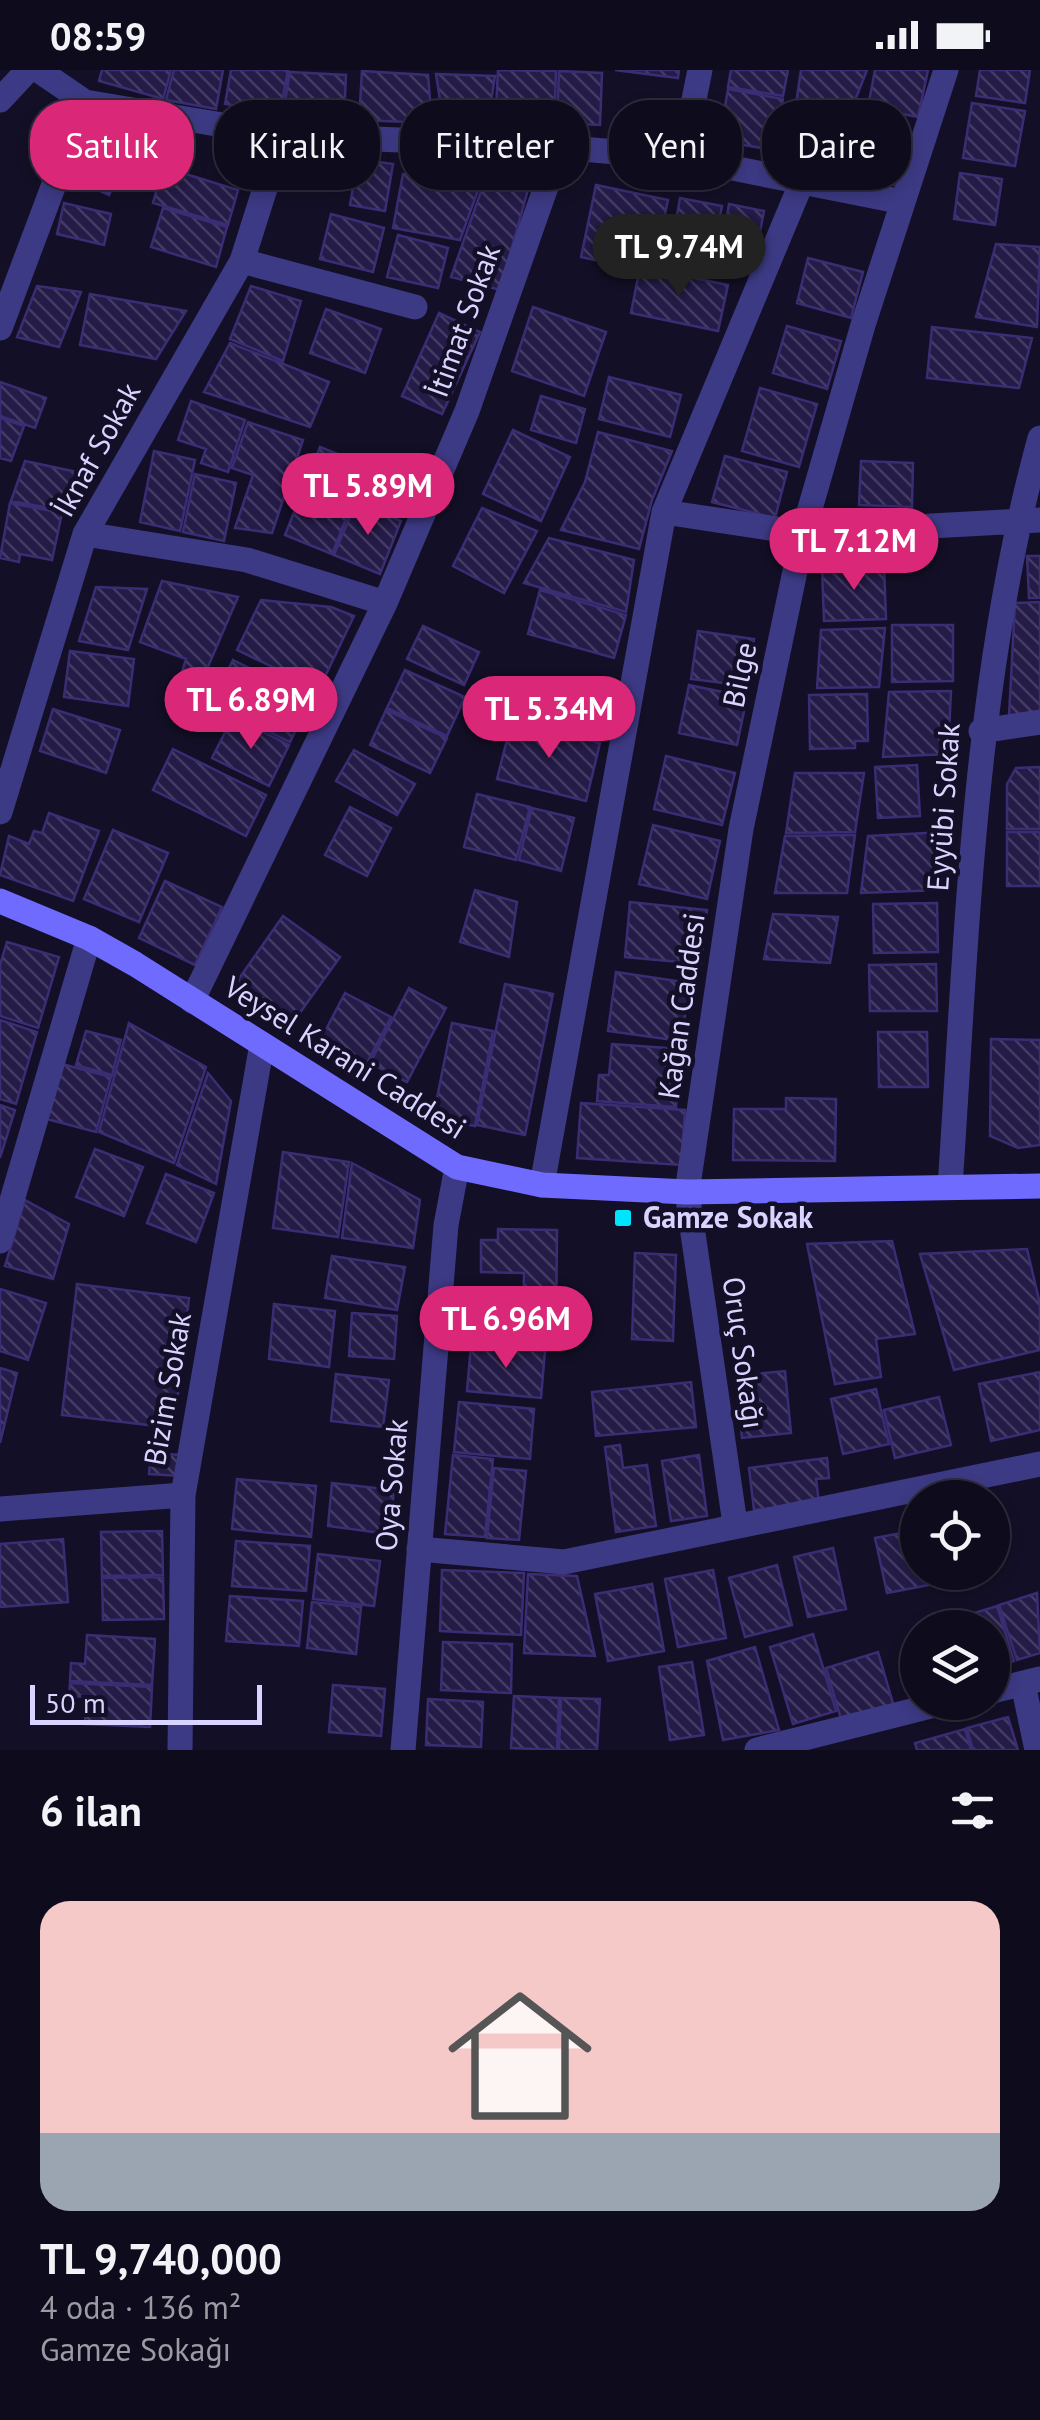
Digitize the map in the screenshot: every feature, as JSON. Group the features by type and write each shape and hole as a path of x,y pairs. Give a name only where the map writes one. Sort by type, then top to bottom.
{"main road":[{"name":"Veysel Karani Caddesi","path":"0,901 89,938 457,1167 542,1185 687,1192 1040,1186"}],"street":[{"path":"0,100 28,70"},
{"path":"38,70 82,100"},
{"path":"694,100 700,70"},
{"name":"Bilge","path":"741,829 803,533 946,70"},
{"path":"0,328 52,190"},
{"name":"İknaf Sokak","path":"0,812 84,534 242,260 264,190"},
{"name":"İtimat Sokak","path":"192,1001 384,603 468,411 545,190"},
{"path":"542,1185 664,512 798,190"},
{"path":"834,190 903,202"},
{"path":"242,260 415,308"},
{"name":"Eyyübi Sokak","path":"950,1187 981,731 1028,521 1040,438"},
{"path":"664,512 803,533 1028,521"},
{"path":"84,534 247,560 384,603"},
{"path":"981,731 1040,722"},
{"name":"Kağan Caddesi","path":"687,1192 741,829"},
{"path":"0,1240 89,938"},
{"name":"Bizim Sokak","path":"180,1750 182,1495 262,1044"},
{"name":"Oya Sokak","path":"402,1750 446,1225 457,1167"},
{"name":"Oruç Sokağı","path":"687,1192 735,1524"},
{"path":"419,1548 564,1562 1040,1464"},
{"path":"0,1509 182,1495"},
{"path":"1031,1681 1037,1750"},
{"path":"757,1750 900,1714"}],"building":[{"path":"102,70 171,70 163,99 99,81"},
{"path":"174,70 223,70 214,109 194,105 194,100 166,100"},
{"path":"231,70 288,70 282,100 226,100"},
{"path":"498,70 556,71 555,100 496,100"},
{"path":"615,70 679,70 678,78"},
{"path":"731,70 788,70 783,96 728,87"},
{"path":"801,70 867,70 855,100 797,100"},
{"path":"875,70 928,70 918,117 911,116 911,100 869,100"},
{"path":"980,70 1030,70 1025,103 976,96"},
{"path":"362,71 428,75 430,100 400,100 400,122 380,121 380,100 360,100"},
{"path":"559,71 602,73 600,125 589,124 589,100 558,100"},
{"path":"290,72 346,75 345,100 285,100"},
{"path":"436,74 495,76 491,100 440,100"},
{"path":"728,89 783,99 762,100 762,148 742,145 742,100 726,100"},
{"path":"972,103 1025,111 1015,166 963,158"},
{"path":"380,162 393,164 385,211 350,205 353,190 380,190"},
{"path":"960,173 1002,179 995,225 954,219"},
{"path":"194,177 214,183 214,190 238,190 228,225 153,203 157,190 194,190"},
{"path":"596,185 668,200 656,257 627,251 623,266 581,257"},
{"path":"400,190 478,190 460,240 393,228"},
{"path":"481,190 528,190 500,290 451,277"},
{"path":"680,198 722,206 711,262 670,254"},
{"path":"64,203 111,214 104,245 57,234"},
{"path":"729,204 764,211 753,269 719,263"},
{"path":"163,208 227,227 216,267 151,247"},
{"path":"331,214 384,228 373,272 320,259"},
{"path":"398,235 448,248 438,288 387,277"},
{"path":"996,244 1040,247 1037,327 976,317"},
{"path":"808,258 863,272 851,318 797,303"},
{"path":"640,267 728,285 718,331 631,313"},
{"path":"37,286 81,292 59,347 17,337"},
{"path":"251,286 301,301 283,361 230,339"},
{"path":"90,294 186,311 156,359 80,345"},
{"path":"533,307 606,332 584,396 512,371"},
{"path":"326,309 381,329 365,373 310,353"},
{"path":"439,313 480,332 442,414 402,396"},
{"path":"787,326 841,341 827,389 773,373"},
{"path":"932,327 1032,338 1019,388 927,378"},
{"path":"230,343 329,382 310,427 204,392"},
{"path":"609,377 681,395 670,437 599,419"},
{"path":"0,382 46,398 35,428 0,416"},
{"path":"760,388 817,404 799,467 742,451"},
{"path":"541,396 585,409 576,443 531,430"},
{"path":"191,401 245,420 228,472 201,463 206,449 178,440"},
{"path":"0,418 24,426 11,461 0,458"},
{"path":"248,422 303,440 272,533 235,528 253,475 232,468"},
{"path":"513,430 570,457 541,521 483,494"},
{"path":"598,432 672,451 652,500 639,549 561,530 585,482"},
{"path":"320,447 367,466 332,554 285,535"},
{"path":"154,451 195,460 180,531 140,522"},
{"path":"725,456 787,472 775,518 712,502"},
{"path":"25,461 91,475 71,512 11,501"},
{"path":"861,461 913,463 912,507 859,505"},
{"path":"195,474 236,483 224,541 183,532"},
{"path":"356,502 401,521 380,574 334,555"},
{"path":"10,503 62,513 52,560 20,554 19,562 0,558"},
{"path":"482,508 537,531 504,593 453,566"},
{"path":"549,538 634,560 626,612 524,583"},
{"path":"1027,556 1040,556 1040,598 1029,598"},
{"path":"884,565 886,619 824,621 822,567"},
{"path":"162,581 238,597 201,683 181,675 186,659 140,642"},
{"path":"96,587 147,589 128,650 79,641"},
{"path":"540,590 626,615 614,658 528,634"},
{"path":"261,600 331,607 354,616 319,689 237,650"},
{"path":"1040,602 1040,712 1009,716 1015,603"},
{"path":"892,625 953,625 953,681 892,682"},
{"path":"423,626 479,652 464,685 407,659"},
{"path":"885,628 879,687 817,688 821,630"},
{"path":"698,631 754,639 748,686 691,679"},
{"path":"70,651 134,659 128,706 64,697"},
{"path":"233,660 311,699 290,742 212,704"},
{"path":"405,670 465,697 447,736 387,708"},
{"path":"689,685 747,697 737,745 679,733"},
{"path":"951,691 948,754 883,757 889,692"},
{"path":"867,694 868,741 855,741 855,748 810,749 809,695"},
{"path":"53,709 120,730 106,773 40,751"},
{"path":"386,710 447,738 430,773 370,745"},
{"path":"233,717 289,745 269,786 212,758"},
{"path":"512,720 600,743 586,801 497,779"},
{"path":"173,749 266,795 246,836 153,790"},
{"path":"354,750 415,784 397,815 336,781"},
{"path":"666,756 735,773 722,825 654,809"},
{"path":"917,765 920,816 878,818 875,767"},
{"path":"1040,767 1040,829 1007,829 1007,784 1016,768"},
{"path":"795,773 864,773 855,832 786,833"},
{"path":"477,794 530,807 516,860 464,847"},
{"path":"350,807 391,828 367,876 325,855"},
{"path":"532,808 574,818 561,871 519,860"},
{"path":"49,813 99,831 73,901 0,875 9,836 29,844 34,831 42,833"},
{"path":"653,825 720,841 707,899 639,884"},
{"path":"113,830 168,853 139,922 84,899"},
{"path":"946,832 941,890 861,893 868,836"},
{"path":"1007,832 1040,832 1040,886 1007,886"},
{"path":"855,835 847,893 775,893 785,836"},
{"path":"165,881 222,907 195,965 139,938"},
{"path":"475,890 517,902 509,957 460,942"},
{"path":"630,902 707,910 701,964 625,957"},
{"path":"937,903 938,952 874,953 873,904"},
{"path":"773,914 838,917 830,963 764,959"},
{"path":"283,916 340,957 294,1021 238,980"},
{"path":"7,942 59,957 38,1028 0,1016 0,965"},
{"path":"936,964 937,1011 870,1011 869,965"},
{"path":"616,972 690,983 681,1041 608,1031"},
{"path":"505,984 553,994 525,1135 477,1125"},
{"path":"409,988 446,1008 407,1082 370,1063"},
{"path":"345,993 391,1017 367,1063 321,1039"},
{"path":"0,1020 37,1032 16,1104 0,1099"},
{"path":"129,1023 206,1067 174,1163 99,1132"},
{"path":"452,1023 493,1031 475,1126 433,1118"},
{"path":"86,1031 121,1040 112,1075 76,1065"},
{"path":"878,1032 927,1032 928,1087 879,1087"},
{"path":"991,1039 1040,1040 1040,1145 1018,1148 990,1136"},
{"path":"612,1044 680,1049 676,1107 597,1101 599,1075 609,1075"},
{"path":"62,1064 111,1077 96,1132 47,1119"},
{"path":"208,1073 231,1101 216,1184 177,1165"},
{"path":"786,1098 836,1099 835,1161 733,1160 734,1109 786,1109"},
{"path":"581,1103 685,1110 681,1165 577,1158"},
{"path":"0,1105 15,1110 0,1158"},
{"path":"95,1149 143,1167 124,1216 76,1197"},
{"path":"283,1152 349,1162 338,1237 273,1228"},
{"path":"352,1163 420,1200 413,1248 342,1238"},
{"path":"166,1174 214,1193 196,1242 147,1223"},
{"path":"25,1200 69,1224 53,1279 5,1266"},
{"path":"498,1229 557,1230 556,1329 523,1328 524,1273 481,1272 481,1240 498,1240"},
{"path":"892,1241 915,1334 876,1339 881,1377 835,1384 807,1244"},
{"path":"1027,1249 1040,1304 1040,1350 954,1370 920,1254"},
{"path":"635,1253 676,1255 673,1341 632,1339"},
{"path":"332,1256 405,1267 397,1310 325,1298"},
{"path":"77,1284 189,1298 174,1428 62,1415"},
{"path":"0,1289 46,1303 28,1360 0,1351"},
{"path":"274,1304 335,1311 329,1367 269,1359"},
{"path":"352,1313 397,1316 394,1359 349,1356"},
{"path":"471,1345 545,1351 541,1398 467,1391"},
{"path":"0,1368 17,1373 0,1443"},
{"path":"785,1371 791,1433 742,1438 736,1376"},
{"path":"1040,1372 1040,1430 991,1441 979,1384"},
{"path":"336,1374 389,1380 383,1427 331,1421"},
{"path":"691,1382 696,1427 596,1436 592,1392"},
{"path":"876,1389 889,1444 843,1454 831,1399"},
{"path":"939,1397 951,1445 895,1458 884,1410"},
{"path":"459,1402 534,1409 530,1459 454,1452"},
{"path":"620,1445 623,1468 647,1465 656,1526 616,1532 605,1447"},
{"path":"151,1453 181,1455 180,1476 149,1474"},
{"path":"453,1455 493,1459 485,1537 445,1534"},
{"path":"699,1455 707,1516 671,1521 662,1461"},
{"path":"827,1458 829,1478 816,1479 819,1503 754,1510 749,1468"},
{"path":"494,1468 526,1471 519,1540 487,1538"},
{"path":"237,1479 316,1486 311,1537 232,1529"},
{"path":"332,1483 394,1490 389,1534 328,1526"},
{"path":"162,1531 163,1575 102,1576 101,1532"},
{"path":"900,1533 903,1590 887,1593 875,1538"},
{"path":"63,1539 68,1602 0,1607 0,1544"},
{"path":"236,1541 310,1546 306,1591 232,1586"},
{"path":"833,1548 846,1609 808,1617 794,1557"},
{"path":"318,1554 380,1561 374,1606 313,1599"},
{"path":"777,1565 792,1625 745,1637 729,1578"},
{"path":"442,1570 524,1573 521,1635 440,1631"},
{"path":"713,1570 726,1638 678,1647 665,1579"},
{"path":"528,1574 577,1576 595,1656 524,1653"},
{"path":"163,1577 164,1619 103,1620 102,1578"},
{"path":"652,1584 664,1651 608,1661 595,1594"},
{"path":"1037,1593 1040,1653 1017,1660 1010,1639 1010,1610 1001,1610 999,1605"},
{"path":"230,1596 303,1601 299,1646 226,1641"},
{"path":"312,1602 361,1607 356,1654 307,1648"},
{"path":"813,1634 836,1711 793,1724 770,1647"},
{"path":"87,1635 155,1639 152,1685 70,1681 71,1663 85,1664"},
{"path":"443,1642 512,1644 511,1693 441,1690"},
{"path":"755,1647 779,1730 723,1740 707,1661"},
{"path":"878,1652 894,1707 842,1722 826,1668"},
{"path":"692,1662 704,1735 670,1740 659,1667"},
{"path":"70,1683 152,1687 150,1727 85,1724 86,1697 69,1696"},
{"path":"333,1685 385,1689 381,1736 329,1732"},
{"path":"514,1696 559,1698 557,1750 511,1748"},
{"path":"561,1698 600,1699 597,1750 559,1750"},
{"path":"428,1699 483,1702 481,1747 426,1745"},
{"path":"1009,1720 1018,1750 973,1750 967,1728"},
{"path":"965,1729 971,1750 917,1750 915,1743"}],"place":[{"name":"Gamze Sokak","path":"623,1218"}]}
